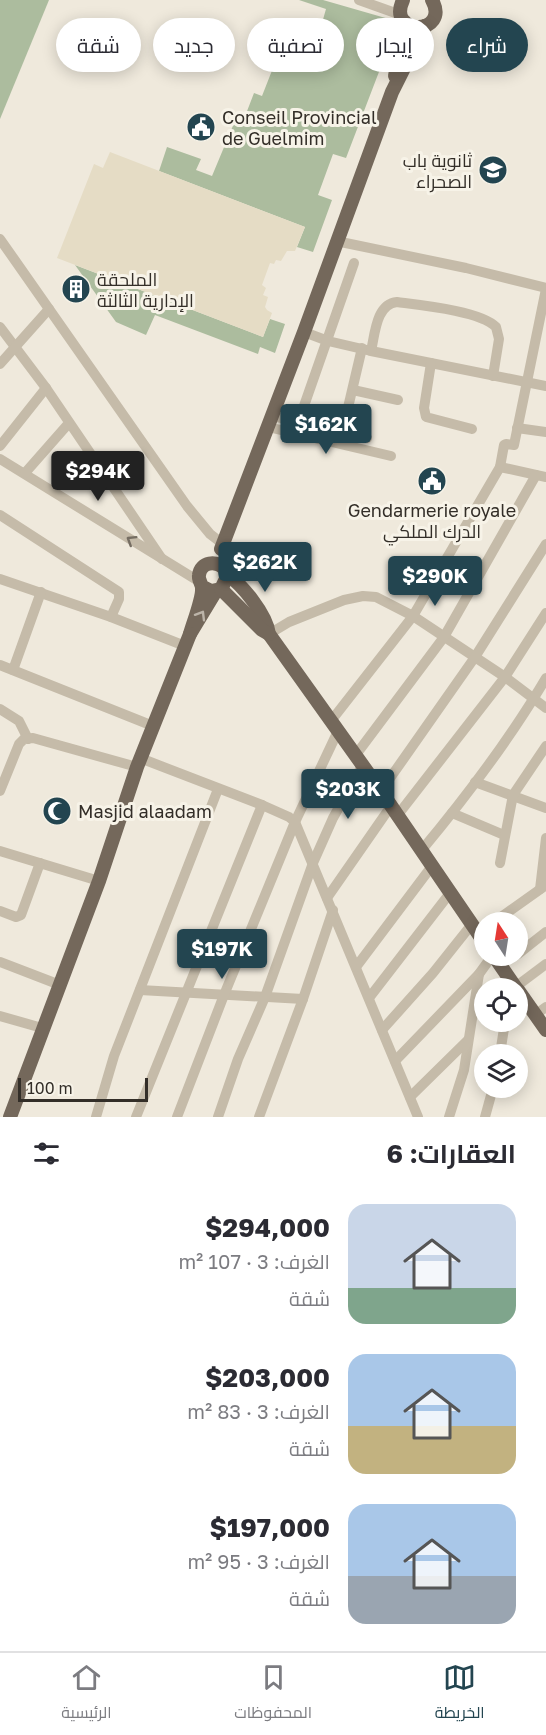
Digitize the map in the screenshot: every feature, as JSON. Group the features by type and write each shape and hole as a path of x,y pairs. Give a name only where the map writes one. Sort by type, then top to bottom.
{"main road":[{"path":"403,0 400,6 403,18"},
{"path":"433,18 434,1"},
{"path":"392,92 395,72"},
{"path":"402,72 392,92 222,546 199,576 269,634 474,924"},
{"path":"210,587 226,582 222,546"},
{"path":"207,565 215,563 247,593 266,622 269,634"},
{"path":"10,1117 99,881 139,763 210,587"},
{"path":"528,1000 541,1011 546,1030"}],"street":[{"path":"358,0 403,18"},
{"path":"0,239 187,506 222,546"},
{"path":"177,1117 224,995 335,726 413,616 500,467 504,446 513,445 541,335 546,288 466,268 336,241"},
{"path":"298,423 354,263"},
{"path":"342,433 353,390 367,350 382,310 390,303 444,309 487,319 499,332 493,376"},
{"path":"0,364 7,341 49,309"},
{"path":"0,327 7,341 46,388 162,559"},
{"path":"304,332 328,341 367,350 546,387"},
{"path":"431,363 424,411 426,417 472,429"},
{"path":"0,446 46,388"},
{"path":"353,390 398,400"},
{"path":"270,421 298,423 367,438"},
{"path":"270,421 391,456"},
{"path":"25,473 69,423"},
{"path":"518,428 546,432"},
{"path":"0,459 210,587"},
{"path":"218,1117 238,1059 265,997 313,863 359,761 444,637 541,476 500,467"},
{"path":"0,515 119,592 119,599 111,617"},
{"path":"381,790 475,657 546,544"},
{"path":"182,570 207,565"},
{"path":"0,579 111,617 188,640"},
{"path":"13,670 41,592"},
{"path":"269,634 300,616 344,600 363,596 382,599 413,616 475,657 546,708"},
{"path":"327,898 394,811 505,677 546,612"},
{"path":"0,665 153,726"},
{"path":"421,851 475,782 534,699 546,678"},
{"path":"0,709 19,721 28,739"},
{"path":"1,787 19,744 24,739 33,738 139,763 218,789 289,817 295,822 313,863 418,1117"},
{"path":"500,862 513,795 546,746"},
{"path":"475,782 546,808"},
{"path":"96,1117 114,1056 218,789"},
{"path":"136,1117 262,805"},
{"path":"452,813 504,835"},
{"path":"508,912 543,887 546,837"},
{"path":"0,851 99,881"},
{"path":"0,911 16,917 21,915 40,863"},
{"path":"356,967 432,866"},
{"path":"369,998 450,893"},
{"path":"258,1117 303,999 333,910"},
{"path":"528,946 546,932"},
{"path":"382,1030 432,973 474,937"},
{"path":"0,962 60,985"},
{"path":"528,979 546,964"},
{"path":"395,1061 488,966"},
{"path":"449,1117 462,1080 479,974"},
{"path":"140,990 303,999"},
{"path":"0,1016 42,1028"},
{"path":"410,1097 468,1040"},
{"path":"485,1117 491,1098"}],"green space":[{"path":"0,0 49,0 0,119"},
{"path":"299,0 323,0 386,18 356,18 356,72 379,72 346,158 333,154 318,195 332,200 313,252 297,247 305,227 159,171 167,147 201,159 196,170 212,176 237,116 244,119 254,93 262,96 271,72 344,72 344,18 323,18 326,9"},
{"path":"75,265 263,337 270,319 285,324 275,353 260,347 258,354 155,315 146,335 116,322"}],"shaded area":[{"path":"110,152 305,227 295,251 287,251 281,261 276,260 274,264 270,263 262,285 266,288 263,295 268,297 265,307 272,313 263,337 57,258 94,164 103,168"}],"place":[{"name":"Conseil Provincial de Guelmim","path":"201,127"},
{"name":"ثانوية باب الصحراء","path":"493,170"},
{"name":"الملحقة الإدارية الثالثة","path":"76,289"},
{"name":"Gendarmerie royale الدرك الملكي","path":"432,481"},
{"name":"Masjid alaadam","path":"57,811"}]}
